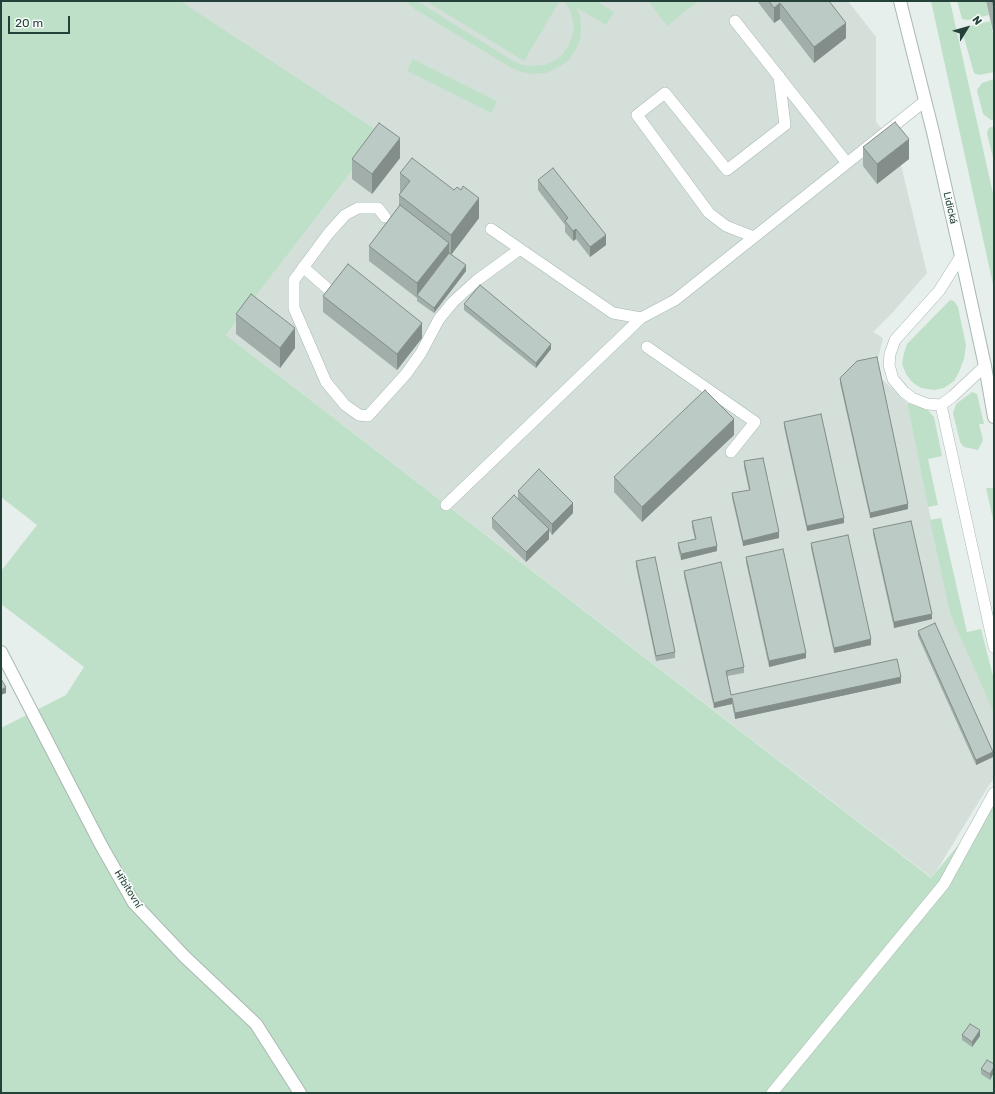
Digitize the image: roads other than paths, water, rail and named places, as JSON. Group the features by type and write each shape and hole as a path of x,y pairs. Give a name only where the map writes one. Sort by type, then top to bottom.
{"street":[{"name":"Lidická","path":"900,1 961,256 985,366 994,417"},
{"name":"Hřbitovní","path":"1,652 98,838 134,903 184,957 256,1024 300,1093"}],"lane":[{"path":"735,21 847,163"},
{"path":"754,237 726,226 709,213 637,115 665,93 727,170 785,125 779,76"},
{"path":"446,504 641,318 675,300 925,101"},
{"path":"385,217 378,208 358,208 345,214 294,280 294,308 326,382 345,404 358,415 368,416 406,374 421,353 439,319 453,302 476,281 520,249"},
{"path":"491,229 613,313 641,318"},
{"path":"961,256 939,291 895,340 890,354 889,365 893,379 904,392 912,398 927,404 942,405 985,366"},
{"path":"303,267 336,296"},
{"path":"647,347 755,422 731,452"},
{"path":"942,405 994,647"},
{"path":"772,1093 944,884 994,793"}]}
